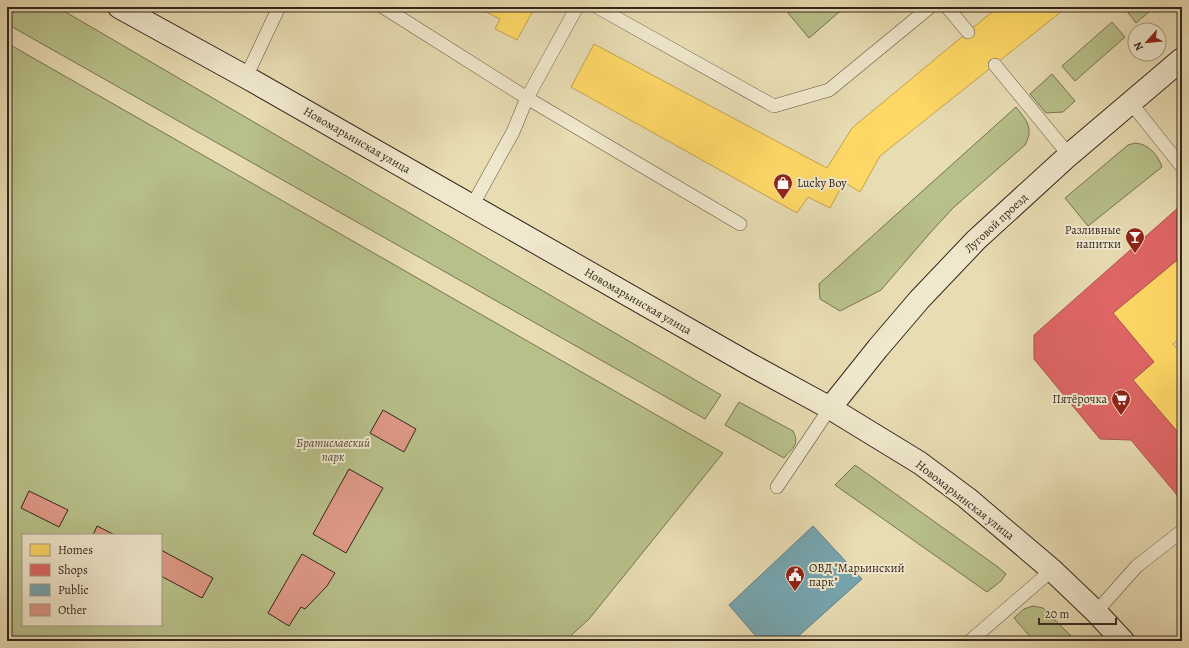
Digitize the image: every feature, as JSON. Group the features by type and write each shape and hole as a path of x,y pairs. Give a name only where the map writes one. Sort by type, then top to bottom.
{"street":[{"name":"Новомарьинская улица","path":"119,7 246,77 744,361 830,408 932,472 967,498 1052,570 1096,612 1123,641"},
{"name":"Луговой проезд","path":"830,408 919,300 976,240 1069,155 1182,59"}],"lane":[{"path":"246,77 279,7"},
{"path":"383,7 527,98 740,224"},
{"path":"472,206 513,132 527,98 577,7"},
{"path":"597,7 774,106 829,90 930,7"},
{"path":"946,7 968,32"},
{"path":"994,65 1069,155"},
{"path":"1131,103 1182,167"},
{"path":"777,487 830,408"},
{"path":"1096,612 1137,566 1182,531"},
{"path":"970,641 1052,570"}],"green space":[{"path":"7,7 57,7 721,395 705,419 7,24"},
{"path":"783,7 845,7 809,38"},
{"path":"1129,7 1155,7 1137,22 1135,22 1126,10"},
{"path":"1112,22 1125,37 1075,81 1062,66"},
{"name":"Братиславский парк","path":"7,43 723,453 589,619 565,641 7,641"},
{"path":"1052,74 1075,101 1063,112 1046,113 1030,94"},
{"path":"1016,107 1026,121 1029,129 1028,139 1025,145 953,208 881,290 840,311 820,299 819,284"},
{"path":"1135,143 1145,145 1149,148 1158,158 1162,167 1088,226 1065,198 1128,145"},
{"path":"739,402 793,431 796,443 784,458 725,425"},
{"path":"855,465 998,567 1006,574 1001,581 987,592 835,485"},
{"path":"1033,606 1043,608 1076,641 1034,641 1014,618 1024,609"}],"building: Homes":[{"path":"477,7 535,7 517,40 495,29 500,19"},
{"path":"998,7 1067,7 880,156 860,192 844,182 830,208 808,197 797,213 571,87 594,44 827,168 852,128"},
{"path":"1182,256 1182,336 1173,344 1182,354 1182,437 1133,380 1154,362 1113,313"}],"building: Shops":[{"path":"1179,207 1182,207 1182,256 1113,313 1154,362 1133,380 1182,437 1182,501 1131,440 1100,439 1034,359 1034,335"}],"building: Public":[{"name":"ОВД \"Марьинский парк\"","path":"813,526 862,579 793,641 760,641 729,605"}],"building: Other":[{"path":"383,410 416,429 404,452 370,433"},
{"path":"349,469 383,488 346,553 313,534"},
{"path":"29,491 68,510 59,527 21,508"},
{"path":"97,526 113,534 93,534"},
{"path":"162,551 213,578 202,598 162,577"},
{"path":"302,554 335,573 327,586 305,609 301,607 289,626 268,613"}],"place":[{"name":"Lucky Boy","path":"783,200"},
{"name":"Разливные напитки","path":"1135,254"},
{"name":"Пятёрочка","path":"1121,416"},
{"name":"ОВД \"Марьинский парк\"","path":"795,592"}]}
